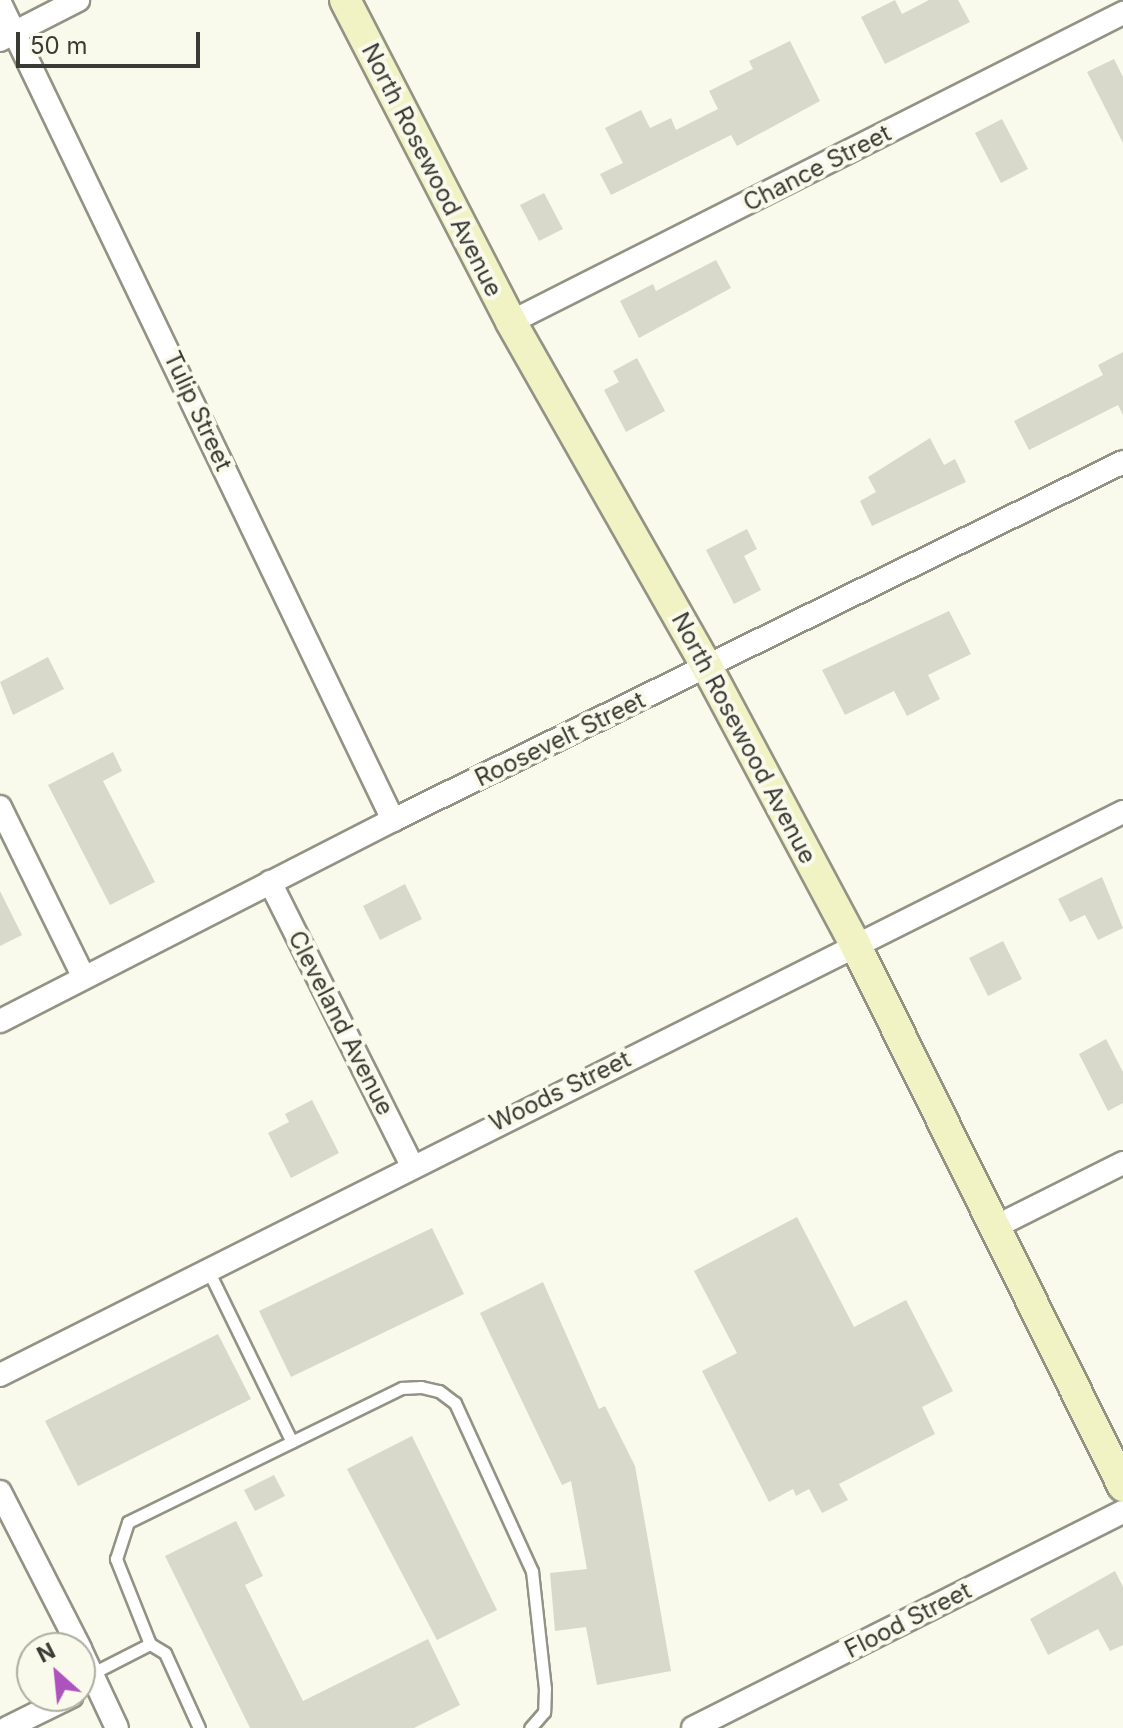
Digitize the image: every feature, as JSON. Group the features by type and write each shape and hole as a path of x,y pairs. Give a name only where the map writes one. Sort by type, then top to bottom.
{"street":[{"path":"8,36 78,0"},
{"name":"North Rosewood Avenue","path":"345,0 511,322 707,667 855,944 1123,1486"},
{"name":"Tulip Street","path":"0,3 8,36 393,820"},
{"name":"Chance Street","path":"511,322 1123,13"},
{"name":"Roosevelt Street","path":"0,1021 393,820 1123,462"},
{"path":"0,807 83,976"},
{"name":"Woods Street","path":"0,1375 412,1165 1123,812"},
{"name":"Cleveland Avenue","path":"270,882 412,1165"},
{"path":"995,1227 1123,1163"},
{"path":"0,1492 72,1632"},
{"name":"Flood Street","path":"693,1728 1123,1512"},
{"path":"96,1693 117,1728"},
{"path":"7,1728 40,1712"}],"lane":[{"path":"207,1269 292,1442"},
{"path":"199,1728 165,1653 150,1644 116,1559 128,1522 402,1388 439,1391 455,1403 532,1571 545,1688 544,1712 530,1728"},
{"path":"96,1679 150,1644"}],"building":[{"path":"895,0 902,14 929,0 958,0 970,22 885,64 861,17"},
{"path":"790,41 820,101 737,146 731,135 611,195 600,174 623,163 605,128 641,110 650,128 671,118 676,130 718,109 709,91 753,69 749,61"},
{"path":"1114,59 1123,77 1123,143 1087,72"},
{"path":"1002,119 1028,169 1001,183 975,133"},
{"path":"544,193 563,229 539,241 520,205"},
{"path":"716,260 731,288 639,338 620,301 653,284 656,291"},
{"path":"1123,352 1123,415 1118,405 1029,450 1014,421 1103,375 1098,365"},
{"path":"637,358 665,411 626,432 604,390 619,382 613,371"},
{"path":"930,438 944,465 955,459 966,482 872,526 860,501 876,492 868,477"},
{"path":"747,529 757,549 744,556 761,590 734,604 706,550"},
{"path":"949,611 971,654 928,675 940,699 907,716 894,691 845,715 822,670"},
{"path":"48,657 64,689 13,715 0,682"},
{"path":"113,752 122,771 103,781 155,882 110,905 48,785"},
{"path":"1102,877 1123,928 1098,940 1085,915 1070,922 1058,899"},
{"path":"405,884 422,919 380,940 363,906"},
{"path":"0,891 22,935 0,946"},
{"path":"1003,941 1022,979 988,996 969,958"},
{"path":"1106,1039 1123,1072 1123,1103 1108,1111 1079,1054"},
{"path":"312,1100 339,1153 291,1178 268,1133 289,1122 285,1114"},
{"path":"797,1217 854,1327 906,1300 953,1391 922,1407 935,1434 839,1484 848,1500 822,1513 809,1489 796,1496 793,1489 769,1502 702,1371 737,1353 694,1271"},
{"path":"432,1228 464,1294 291,1377 259,1311"},
{"path":"543,1282 599,1409 605,1406 635,1466 671,1671 597,1685 586,1627 555,1631 550,1573 587,1569 571,1481 562,1485 480,1313"},
{"path":"218,1334 251,1399 78,1486 45,1421"},
{"path":"412,1436 497,1610 437,1640 347,1469"},
{"path":"274,1475 285,1496 255,1511 244,1490"},
{"path":"236,1521 263,1576 245,1585 303,1701 428,1639 460,1705 414,1728 250,1728 165,1556"},
{"path":"1115,1571 1123,1587 1123,1645 1110,1651 1098,1629 1048,1655 1030,1619"}]}
